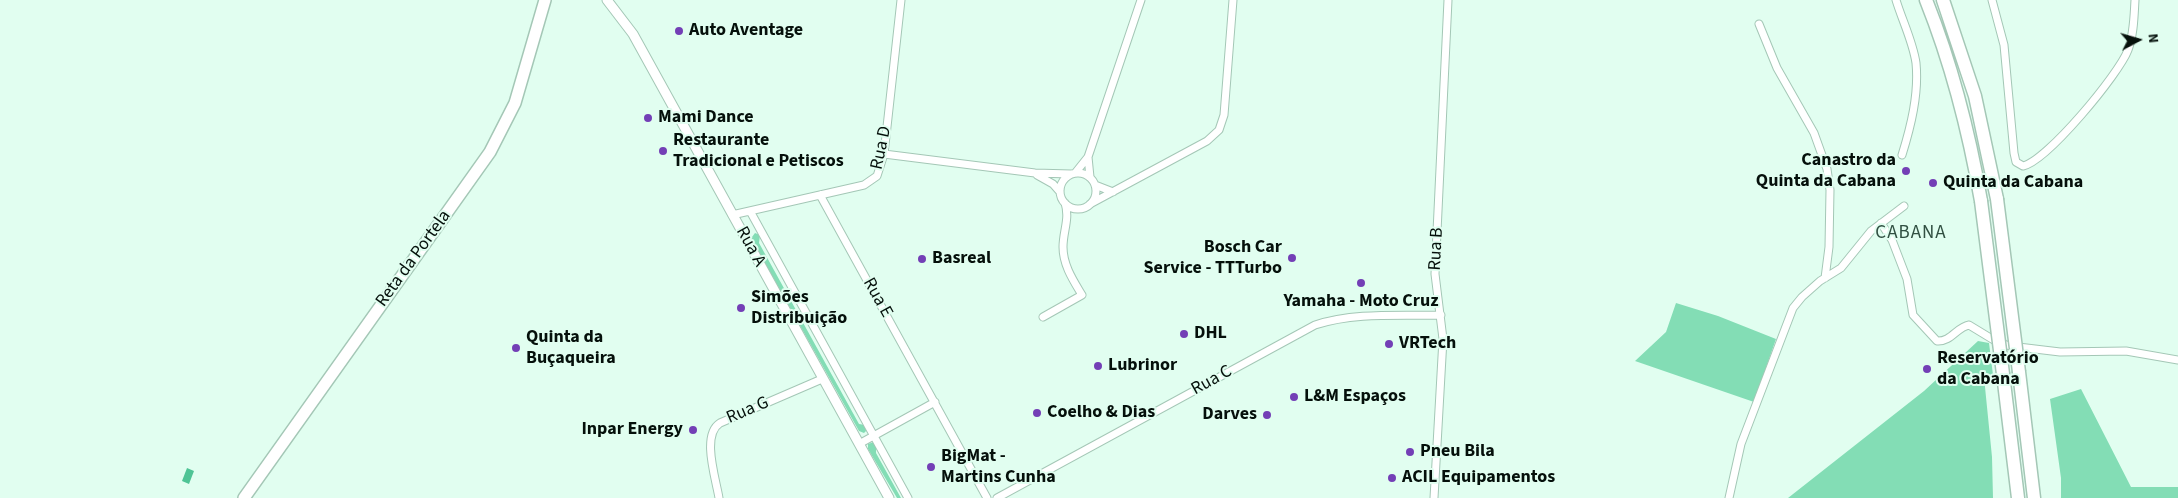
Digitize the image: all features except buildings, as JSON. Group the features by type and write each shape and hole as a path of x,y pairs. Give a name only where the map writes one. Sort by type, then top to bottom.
{"highway":[{"path":"1926,0 1956,88 1973,156 1981,201 2018,498"},
{"path":"1943,0 1975,96 1997,199 2034,498"}],"main road":[{"name":"Reta da Portela","path":"244,498 490,152 517,98 545,0"}],"street":[{"name":"Rua A","path":"606,0 629,27 889,498"},
{"name":"Rua D","path":"732,215 869,183 879,172 884,154 901,0"},
{"path":"1090,204 1096,195 1095,185 1090,177 1088,157 1141,0"},
{"path":"1067,225 1080,209 1207,141 1219,130 1224,114 1234,0"},
{"name":"Rua B","path":"1434,498 1443,345 1435,280 1448,0"},
{"path":"1896,0 1916,68 1913,113 1902,155"},
{"path":"1992,0 2004,45 2014,153 2019,165 2026,165 2035,160 2060,138 2090,105 2128,51 2133,30 2135,0"},
{"path":"1759,24 1775,64 1812,129 1826,164 1830,195 1829,257 1825,278"},
{"path":"884,154 1034,173 1073,173 1090,177"},
{"path":"1060,192 1063,180 1073,173 1088,157"},
{"path":"1034,173 1050,182 1060,192 1065,203 1067,225 1064,238 1064,258 1069,272 1082,295 1043,317"},
{"path":"1095,185 1113,192"},
{"name":"Rua E","path":"820,195 987,498"},
{"path":"1065,203 1075,209 1080,209"},
{"path":"1729,498 1740,446 1759,402 1790,315 1798,300 1818,282 1841,268 1864,238 1904,206"},
{"path":"750,211 908,498"},
{"path":"1881,223 1892,240 1907,280 1913,315 1937,341 1945,340 1962,327 1969,325 1976,327 1994,340 2010,346 2060,352 2126,350 2178,360"},
{"name":"Rua C","path":"997,498 1315,324 1356,316 1440,315"},
{"name":"Rua G","path":"719,498 710,446 714,428 720,423 822,379"},
{"path":"859,444 935,402"}],"shaded area":[{"path":"755,233 760,235 759,243 859,424 865,425 866,431 864,433 859,431 752,240"},
{"path":"1676,303 1718,316 1776,339 1754,402 1635,361 1666,332"},
{"path":"1978,341 1989,343 1993,375 1993,378 1984,377 1992,457 1993,498 1788,498 1924,391"},
{"path":"2081,389 2131,487 2178,487 2178,498 2061,498 2061,478 2050,399"},
{"path":"874,442 876,453 901,498 897,498 868,449 868,444"},
{"path":"187,468 194,471 189,484 182,481"}],"place":[{"name":"Auto Aventage","path":"679,31"},
{"name":"Mami Dance","path":"648,118"},
{"name":"Restaurante Tradicional e Petiscos","path":"663,151"},
{"name":"Canastro da Quinta da Cabana","path":"1906,171"},
{"name":"Quinta da Cabana","path":"1933,183"},
{"name":"Bosch Car Service - TTTurbo","path":"1292,258"},
{"name":"Basreal","path":"922,259"},
{"name":"Yamaha - Moto Cruz","path":"1361,283"},
{"name":"Simões Distribuição","path":"741,308"},
{"name":"DHL","path":"1184,334"},
{"name":"VRTech","path":"1389,344"},
{"name":"Quinta da Buçaqueira","path":"516,348"},
{"name":"Lubrinor","path":"1098,366"},
{"name":"Reservatório da Cabana","path":"1927,369"},
{"name":"L&M Espaços","path":"1294,397"},
{"name":"Coelho & Dias","path":"1037,413"},
{"name":"Darves","path":"1267,415"},
{"name":"Inpar Energy","path":"693,430"},
{"name":"Pneu Bila","path":"1410,452"},
{"name":"BigMat - Martins Cunha","path":"931,467"},
{"name":"ACIL Equipamentos","path":"1392,478"}],"district":[{"name":"CABANA","path":"1911,234"}]}
